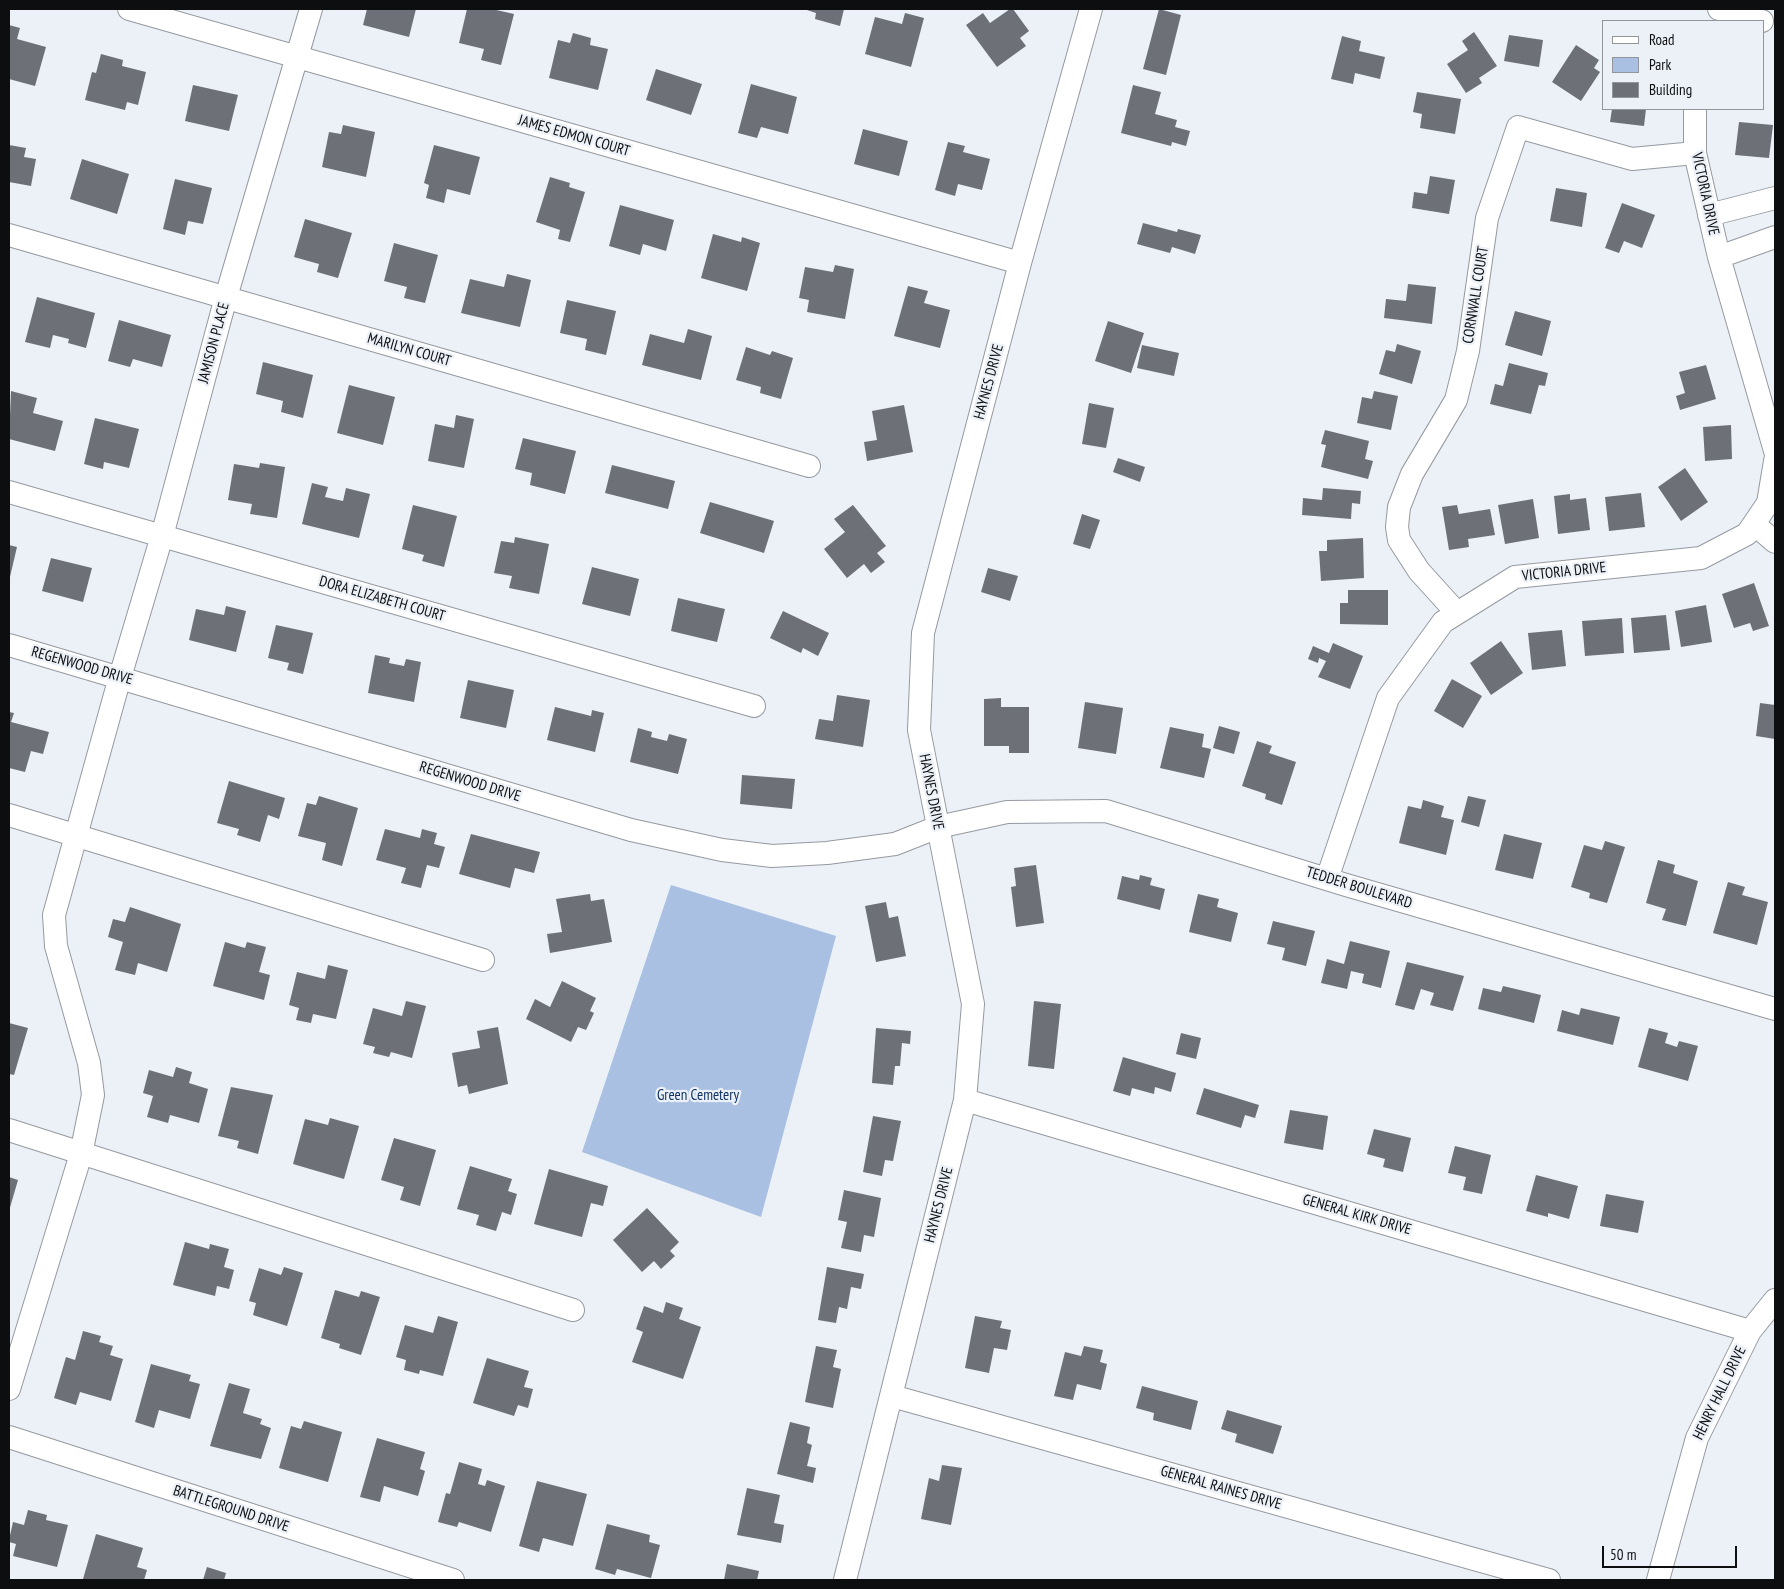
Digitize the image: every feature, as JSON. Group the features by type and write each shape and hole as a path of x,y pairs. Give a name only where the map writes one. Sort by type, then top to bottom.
{"street":[{"name":"JAMES EDMON COURT","path":"129,9 1020,264"},
{"name":"JAMISON PLACE","path":"9,1389 81,1154 93,1095 89,1063 56,946 54,915 120,677 162,536 226,297 311,9"},
{"name":"HAYNES DRIVE","path":"845,1580 965,1100 974,1004 919,730 923,633 1020,264 1091,9"},
{"path":"1719,9 1758,20"},
{"name":"VICTORIA DRIVE","path":"1695,110 1694,153 1719,258 1775,451"},
{"name":"CORNWALL COURT","path":"1456,613 1419,571 1399,540 1397,527 1398,507 1412,474 1456,400 1468,351 1487,218 1518,127 1632,158 1694,153"},
{"path":"1709,214 1775,198"},
{"name":"MARILYN COURT","path":"9,235 809,466"},
{"path":"1719,258 1775,237"},
{"name":"VICTORIA DRIVE","path":"1327,879 1388,698 1443,622 1515,577 1701,558 1747,534 1768,503 1775,461"},
{"name":"DORA ELIZABETH COURT","path":"9,492 754,706"},
{"path":"1754,524 1775,542"},
{"name":"REGENWOOD DRIVE","path":"9,645 631,830 722,850 772,856 827,853 895,844 938,827"},
{"name":"TEDDER BOULEVARD","path":"938,827 1008,812 1106,811 1327,879 1775,1009"},
{"path":"9,815 77,834 484,960"},
{"name":"GENERAL KIRK DRIVE","path":"965,1100 1750,1331"},
{"path":"9,1130 573,1310"},
{"name":"HENRY HALL DRIVE","path":"1658,1580 1697,1438 1750,1331 1775,1300"},
{"name":"GENERAL RAINES DRIVE","path":"892,1396 1549,1580"},
{"name":"BATTLEGROUND DRIVE","path":"9,1437 453,1580"}],"green space":[{"name":"Green Cemetery","path":"671,885 836,936 761,1217 582,1152"}],"building":[{"path":"367,9 416,9 409,37 363,25"},
{"path":"467,9 492,9 514,14 501,65 481,60 484,49 459,43"},
{"path":"804,9 844,9 840,26 815,19 816,13"},
{"path":"1010,9 1013,9 1029,31 1020,38 1026,46 997,67 966,25 983,13 990,23"},
{"path":"1159,9 1181,15 1166,75 1143,69"},
{"path":"905,13 924,18 911,67 865,54 875,17 902,24"},
{"path":"9,25 20,28 17,39 46,47 35,86 9,79"},
{"path":"1474,32 1497,66 1479,78 1482,83 1466,93 1447,64 1468,50 1462,41"},
{"path":"573,33 591,38 590,45 608,49 598,90 549,78 558,40 570,43"},
{"path":"1509,35 1543,40 1539,67 1504,61"},
{"path":"1342,36 1361,41 1359,51 1385,57 1380,79 1355,73 1353,84 1331,79"},
{"path":"1576,45 1599,60 1594,68 1600,72 1581,101 1552,82"},
{"path":"101,54 123,60 122,66 146,72 138,105 127,102 125,110 85,100 92,72 96,73"},
{"path":"656,69 702,84 691,115 646,100"},
{"path":"751,84 797,97 788,134 761,127 757,138 738,133"},
{"path":"193,85 238,95 229,131 185,121"},
{"path":"1133,85 1161,92 1155,114 1177,120 1175,127 1190,131 1186,146 1172,142 1171,146 1121,133"},
{"path":"1417,92 1461,99 1455,134 1420,128 1422,114 1413,112"},
{"path":"1612,110 1646,110 1644,126 1610,122"},
{"path":"1739,122 1773,125 1769,158 1735,155"},
{"path":"343,125 375,132 366,177 322,167 329,132 341,134"},
{"path":"863,129 908,141 899,176 854,164"},
{"path":"948,142 965,146 963,152 990,159 982,190 958,184 955,196 935,190"},
{"path":"9,145 26,148 24,157 36,159 31,186 9,182"},
{"path":"434,145 480,157 470,195 447,189 444,203 426,198 429,185 424,183"},
{"path":"82,159 129,174 117,214 70,199"},
{"path":"1430,176 1455,180 1449,214 1412,208 1414,192 1427,194"},
{"path":"550,177 570,183 569,187 585,192 570,242 558,239 560,230 536,222"},
{"path":"175,179 212,188 203,224 188,221 185,235 163,229"},
{"path":"1556,188 1587,193 1582,227 1550,221"},
{"path":"1622,203 1655,215 1642,248 1624,241 1619,253 1605,248"},
{"path":"620,205 674,220 666,251 643,244 640,255 609,246"},
{"path":"305,219 352,233 338,278 317,272 319,264 294,257"},
{"path":"1143,223 1177,232 1178,229 1201,235 1195,254 1172,247 1170,253 1137,244"},
{"path":"713,234 741,242 742,237 760,243 747,291 701,278"},
{"path":"394,243 438,255 425,303 404,298 407,287 384,281"},
{"path":"835,265 854,269 845,319 807,312 809,300 799,298 805,267 833,272"},
{"path":"507,274 531,280 520,327 461,313 470,279 504,287"},
{"path":"1408,284 1436,287 1432,324 1384,318 1386,299 1406,301"},
{"path":"908,286 928,291 924,303 950,310 940,348 894,336"},
{"path":"37,297 95,313 86,348 68,343 69,339 53,335 50,348 25,342"},
{"path":"567,300 616,311 606,355 585,350 587,339 560,333"},
{"path":"1515,311 1551,321 1542,356 1505,345"},
{"path":"119,320 171,335 162,367 133,359 130,367 108,361"},
{"path":"1108,321 1144,333 1131,373 1095,361"},
{"path":"688,329 712,336 701,380 642,365 650,334 684,343"},
{"path":"1397,344 1421,351 1412,384 1379,374 1386,350 1395,352"},
{"path":"1142,345 1179,353 1174,376 1137,368"},
{"path":"746,347 770,355 772,351 793,358 781,399 760,393 761,387 736,380"},
{"path":"263,362 313,375 303,418 281,412 283,401 256,394"},
{"path":"1509,363 1548,373 1545,386 1539,385 1531,414 1490,404 1495,384 1503,386"},
{"path":"1706,365 1716,399 1680,410 1676,396 1685,393 1679,372"},
{"path":"349,385 395,397 383,445 337,433"},
{"path":"11,391 37,398 33,413 63,421 55,451 9,439"},
{"path":"1374,391 1398,396 1391,430 1357,423 1362,397 1372,399"},
{"path":"1089,403 1114,408 1106,448 1082,444"},
{"path":"904,405 913,452 867,461 864,442 877,440 872,411"},
{"path":"456,415 474,419 464,468 428,461 435,424 454,428"},
{"path":"95,418 139,429 129,468 104,462 103,469 84,464"},
{"path":"1731,425 1732,459 1705,461 1703,427"},
{"path":"1325,430 1369,441 1365,459 1373,461 1368,479 1321,467 1326,445 1321,444"},
{"path":"523,438 576,451 565,494 530,485 532,473 515,469"},
{"path":"1118,458 1145,467 1140,482 1113,472"},
{"path":"260,463 285,467 277,518 250,514 252,504 228,500 234,464 259,468"},
{"path":"612,465 675,481 668,509 605,493"},
{"path":"1685,468 1708,502 1681,521 1658,487"},
{"path":"312,483 328,487 325,497 343,501 346,488 370,494 359,538 302,524"},
{"path":"1323,488 1361,491 1360,504 1352,503 1351,519 1302,515 1303,498 1322,500"},
{"path":"1641,493 1645,527 1609,531 1605,497"},
{"path":"1570,494 1570,500 1586,498 1590,530 1558,534 1554,496"},
{"path":"1533,499 1539,538 1505,544 1498,505"},
{"path":"710,502 774,521 764,553 700,533"},
{"path":"413,505 457,516 444,567 422,561 424,555 402,549"},
{"path":"853,505 886,546 877,553 885,562 871,573 864,564 847,578 824,549 845,532 834,519"},
{"path":"1457,505 1459,514 1490,509 1495,535 1468,539 1469,547 1449,550 1442,507"},
{"path":"1082,514 1100,520 1090,549 1073,544"},
{"path":"515,537 549,544 539,594 509,588 512,576 494,573 501,541 514,543"},
{"path":"1363,538 1364,578 1321,581 1319,551 1327,551 1327,540"},
{"path":"9,545 17,547 9,581"},
{"path":"51,558 92,568 83,602 42,591"},
{"path":"592,567 639,579 630,616 582,604"},
{"path":"988,568 1018,576 1010,601 981,592"},
{"path":"1754,583 1769,626 1753,631 1750,623 1734,628 1722,594"},
{"path":"1348,590 1388,590 1388,625 1340,624 1340,603 1348,603"},
{"path":"678,598 725,609 717,642 671,631"},
{"path":"1706,605 1712,642 1681,647 1675,611"},
{"path":"226,606 246,611 236,652 189,640 196,609 224,615"},
{"path":"783,611 829,633 818,656 803,648 801,653 770,638"},
{"path":"1666,615 1670,650 1634,653 1631,618"},
{"path":"1622,618 1624,653 1585,656 1582,621"},
{"path":"276,625 313,633 303,674 287,670 289,663 268,658"},
{"path":"1562,630 1566,666 1532,670 1528,633"},
{"path":"1501,641 1523,673 1491,695 1470,663"},
{"path":"1333,643 1363,656 1350,689 1318,677 1326,661 1319,658 1318,663 1308,659 1313,646 1329,653"},
{"path":"375,655 390,658 389,663 404,666 406,659 421,662 414,702 368,693"},
{"path":"1452,679 1482,696 1463,728 1434,711"},
{"path":"468,680 514,690 506,728 460,718"},
{"path":"837,695 870,700 863,747 815,739 819,719 833,721"},
{"path":"1001,698 1001,707 1029,707 1029,753 1009,753 1009,746 984,746 984,699"},
{"path":"1085,702 1123,708 1116,754 1078,748"},
{"path":"1760,703 1775,705 1775,739 1756,736"},
{"path":"555,707 591,716 592,710 604,713 595,752 547,740"},
{"path":"9,712 14,713 11,722 49,732 43,754 31,751 25,772 9,768"},
{"path":"1219,726 1240,732 1234,754 1213,748"},
{"path":"1170,727 1204,734 1202,747 1211,749 1204,778 1160,768"},
{"path":"638,728 652,732 651,737 667,741 669,734 687,739 678,774 630,762"},
{"path":"1257,741 1272,746 1269,753 1296,762 1282,805 1265,799 1266,794 1242,786"},
{"path":"742,775 795,779 792,809 740,804"},
{"path":"229,781 285,798 279,819 268,815 260,842 237,835 239,829 217,823"},
{"path":"319,796 358,808 342,866 322,860 326,843 298,836 307,803 316,805"},
{"path":"1468,796 1486,800 1479,827 1461,822"},
{"path":"1423,800 1444,806 1441,817 1454,820 1446,855 1399,843 1408,806 1421,809"},
{"path":"385,829 420,838 422,829 437,833 434,844 445,847 439,868 427,865 421,888 401,883 406,868 376,860"},
{"path":"471,834 540,852 534,873 515,868 510,888 459,874"},
{"path":"1504,834 1542,843 1533,879 1495,870"},
{"path":"1605,841 1625,847 1607,903 1589,898 1590,893 1571,887 1584,845 1602,850"},
{"path":"1658,860 1675,865 1673,873 1698,881 1686,926 1662,920 1666,909 1646,903"},
{"path":"1036,865 1044,923 1016,927 1011,887 1016,886 1014,868"},
{"path":"1140,875 1152,878 1150,885 1165,889 1160,910 1117,899 1122,876 1139,880"},
{"path":"1728,882 1745,887 1742,895 1768,902 1757,945 1713,933"},
{"path":"590,894 591,901 604,899 612,942 550,953 547,934 562,932 556,899"},
{"path":"1198,894 1219,899 1217,907 1238,913 1231,942 1189,932"},
{"path":"886,902 889,918 898,916 906,956 876,962 865,906"},
{"path":"130,907 181,924 167,972 138,963 135,975 115,970 123,942 108,937 113,919 125,922"},
{"path":"1273,921 1315,931 1306,966 1282,960 1285,948 1267,944"},
{"path":"1350,941 1390,951 1381,988 1362,983 1364,974 1351,971 1347,989 1321,983 1327,959 1344,964"},
{"path":"225,942 245,948 247,942 266,947 259,972 270,975 264,1000 213,986"},
{"path":"1407,962 1464,976 1453,1011 1430,1005 1434,993 1421,989 1414,1010 1395,1005"},
{"path":"328,965 348,970 336,1019 313,1014 311,1023 296,1020 299,1008 289,1005 297,972 325,979"},
{"path":"562,981 596,998 590,1011 594,1013 586,1030 578,1027 571,1042 526,1019 535,999 550,1007"},
{"path":"1503,986 1541,995 1534,1023 1478,1009 1483,988 1501,992"},
{"path":"406,1001 426,1006 412,1058 391,1052 389,1057 373,1053 375,1047 363,1044 373,1008 402,1016"},
{"path":"1034,1001 1061,1004 1054,1069 1028,1066"},
{"path":"1581,1008 1620,1017 1613,1045 1557,1031 1562,1010 1579,1015"},
{"path":"9,1023 28,1028 14,1075 9,1074"},
{"path":"498,1027 508,1084 469,1094 467,1085 458,1087 452,1053 480,1048 477,1031"},
{"path":"876,1028 911,1031 910,1044 902,1043 900,1066 895,1066 893,1085 872,1083"},
{"path":"1649,1028 1668,1033 1665,1043 1677,1047 1679,1041 1698,1046 1688,1081 1638,1067"},
{"path":"1181,1033 1201,1038 1196,1059 1176,1054"},
{"path":"1123,1057 1176,1073 1171,1092 1155,1087 1154,1094 1132,1088 1130,1096 1113,1091"},
{"path":"176,1067 192,1072 189,1083 208,1089 199,1123 170,1115 168,1123 147,1117 153,1096 143,1093 149,1070 173,1077"},
{"path":"231,1087 273,1095 258,1154 237,1148 239,1141 218,1136"},
{"path":"1204,1088 1259,1105 1255,1118 1245,1115 1241,1128 1196,1114"},
{"path":"1290,1110 1328,1116 1323,1150 1284,1143"},
{"path":"873,1116 901,1121 893,1161 885,1160 882,1176 863,1172"},
{"path":"330,1118 359,1126 344,1179 293,1164 305,1119 328,1125"},
{"path":"1374,1129 1411,1138 1403,1172 1383,1167 1385,1159 1367,1154"},
{"path":"394,1138 436,1150 420,1206 400,1200 404,1187 381,1180"},
{"path":"1455,1146 1491,1155 1482,1194 1463,1190 1466,1177 1448,1173"},
{"path":"470,1166 512,1179 508,1191 517,1194 511,1215 502,1212 496,1231 476,1225 479,1215 457,1209"},
{"path":"549,1169 608,1186 603,1206 591,1203 582,1237 534,1224"},
{"path":"1536,1175 1578,1186 1569,1219 1548,1213 1548,1217 1526,1211"},
{"path":"9,1177 18,1180 9,1211"},
{"path":"844,1190 881,1198 874,1237 864,1235 861,1252 841,1248 847,1222 838,1220"},
{"path":"1606,1194 1644,1201 1638,1233 1600,1226"},
{"path":"647,1208 679,1242 670,1251 675,1256 661,1269 654,1261 642,1272 613,1240"},
{"path":"185,1242 209,1249 210,1244 229,1249 224,1267 234,1270 229,1289 217,1286 215,1296 173,1285"},
{"path":"284,1267 303,1273 287,1326 253,1315 256,1303 249,1301 259,1268 281,1275"},
{"path":"827,1267 864,1274 861,1289 851,1287 847,1309 839,1307 836,1323 818,1320"},
{"path":"335,1290 359,1297 361,1291 380,1297 361,1355 339,1348 340,1344 321,1338"},
{"path":"666,1302 683,1308 679,1319 701,1327 683,1379 632,1362 643,1332 636,1329 644,1306 663,1313"},
{"path":"438,1316 458,1322 443,1376 420,1370 419,1374 404,1370 406,1360 396,1357 405,1325 433,1333"},
{"path":"975,1316 1002,1321 1000,1328 1011,1330 1007,1350 994,1348 989,1373 965,1368"},
{"path":"83,1331 101,1336 99,1342 113,1346 110,1355 123,1359 111,1401 80,1392 76,1405 54,1398 66,1357 75,1360"},
{"path":"816,1346 837,1350 833,1367 841,1369 833,1408 805,1402"},
{"path":"1084,1346 1103,1350 1100,1362 1107,1364 1101,1390 1077,1384 1073,1400 1054,1396 1065,1352 1081,1356"},
{"path":"487,1358 529,1371 524,1387 533,1389 528,1408 518,1405 514,1416 473,1403"},
{"path":"151,1364 191,1375 189,1381 200,1384 190,1419 159,1410 154,1428 135,1422"},
{"path":"229,1383 250,1389 243,1413 262,1419 260,1424 271,1428 261,1459 210,1446"},
{"path":"1142,1386 1198,1401 1191,1430 1153,1420 1154,1413 1136,1408"},
{"path":"1227,1410 1282,1426 1273,1454 1235,1442 1237,1434 1221,1429"},
{"path":"304,1421 342,1432 328,1482 279,1468 291,1426 301,1429"},
{"path":"790,1422 810,1427 807,1443 812,1445 807,1466 816,1468 813,1483 777,1474"},
{"path":"377,1438 425,1452 420,1469 425,1471 418,1496 384,1486 380,1502 360,1497"},
{"path":"459,1462 482,1469 478,1484 485,1486 487,1480 505,1486 491,1532 459,1522 457,1527 438,1522 446,1493 450,1494"},
{"path":"942,1465 962,1468 951,1525 921,1519 929,1478 939,1481"},
{"path":"537,1481 587,1494 573,1546 543,1538 539,1552 519,1546"},
{"path":"747,1488 780,1495 774,1523 784,1525 781,1543 737,1535"},
{"path":"28,1510 47,1515 46,1520 68,1525 57,1567 13,1556 16,1544 9,1542 9,1540 13,1522 24,1525"},
{"path":"607,1524 650,1535 649,1542 660,1545 651,1578 617,1569 615,1575 595,1569"},
{"path":"96,1534 143,1548 137,1567 147,1570 144,1580 83,1579"},
{"path":"727,1564 759,1571 757,1580 724,1580"},
{"path":"207,1567 226,1573 224,1580 203,1580"}]}
